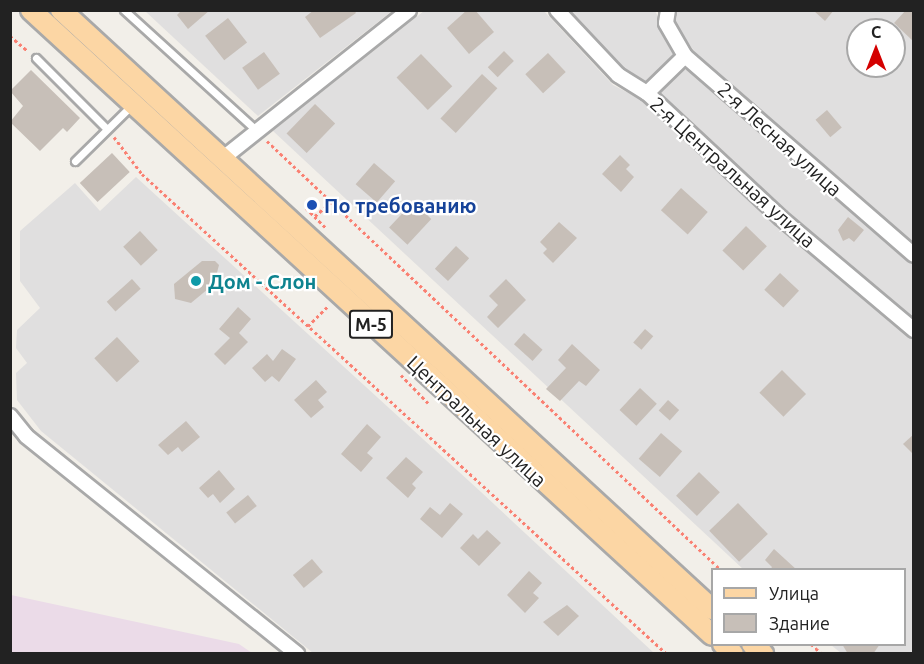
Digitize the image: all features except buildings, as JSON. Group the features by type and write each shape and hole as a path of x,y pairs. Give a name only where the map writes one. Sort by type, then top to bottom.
{"main road":[{"name":"Центральная улица","path":"31,10 711,634"},
{"name":"Центральная улица","path":"61,10 711,608"}],"street":[{"path":"222,159 409,10"},
{"name":"2-я Центральная улица","path":"557,10 618,75 647,93 781,218 914,330"},
{"name":"2-я Лесная улица","path":"668,10 666,23 685,56 914,255"},
{"path":"647,93 685,56"},
{"path":"10,416 26,436 297,654"}],"lane":[{"path":"124,10 257,131"},
{"path":"36,58 107,129"},
{"path":"75,161 132,104"}],"path":[{"path":"10,36 36,58"},
{"path":"107,129 142,174 667,654"},
{"path":"257,131 720,568"},
{"path":"315,216 331,202"},
{"path":"308,326 333,300"}],"shaded area":[{"path":"672,10 913,11 913,247 705,65 671,21"},
{"path":"145,11 392,11 258,116"},
{"path":"424,11 544,11 613,85 646,102 777,225 913,337 913,653 841,653 832,646 906,646 906,568 742,568 273,131"},
{"path":"568,11 655,11 676,51 673,61 646,83 621,66"},
{"path":"679,70 690,70 913,264 913,319 788,217 655,92"},
{"path":"136,177 654,653 313,653 41,431 17,400 16,373 27,363 16,348 17,330 40,308 20,281 20,231 75,183 100,211"},
{"path":"11,595 239,644 252,653 11,653"}],"place":[{"name":"По требованию","path":"312,205"},
{"name":"Дом - Слон","path":"196,281"}]}
